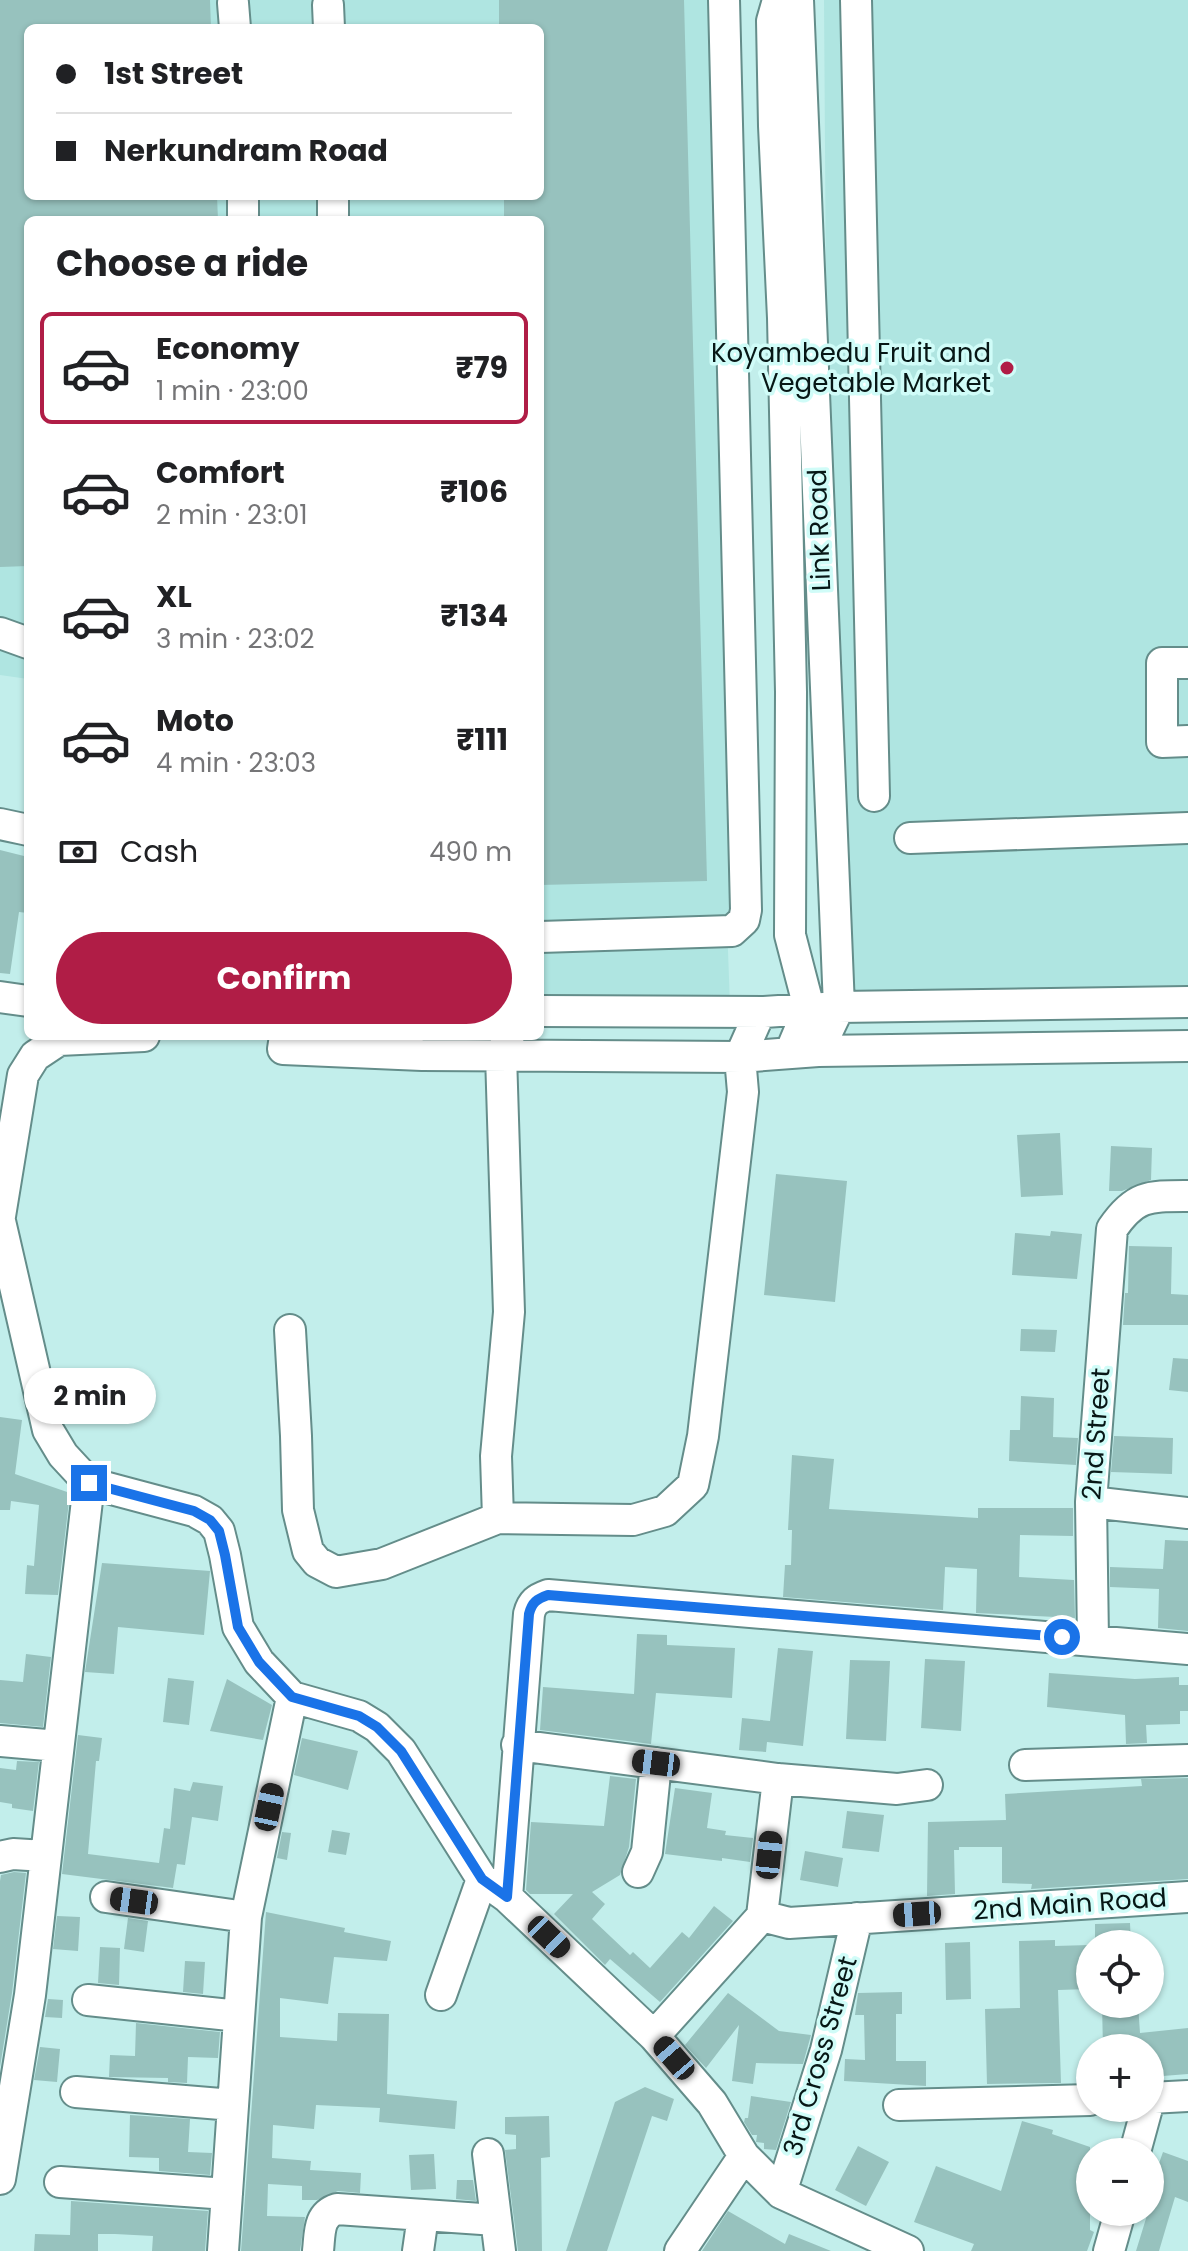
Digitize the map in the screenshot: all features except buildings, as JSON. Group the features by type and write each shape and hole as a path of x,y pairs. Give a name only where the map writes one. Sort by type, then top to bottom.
{"street":[{"path":"544,937 732,931 744,920 746,910 724,0"},
{"path":"856,0 874,796"},
{"path":"791,1 772,21 783,318 791,692 790,935 809,1008 804,1052"},
{"name":"Link Road","path":"791,1 839,1007 804,1052"},
{"path":"0,633 24,642"},
{"path":"1188,663 1162,663 1162,742 1188,741"},
{"path":"0,824 24,829"},
{"path":"910,838 1188,828"},
{"path":"544,1011 760,1012 839,1007 1188,1002"},
{"path":"290,1330 298,1510 308,1551 317,1562 336,1572 382,1564 498,1518 633,1520 665,1511 693,1485 703,1436 743,1092 740,1057 760,1012"},
{"path":"50,1040 23,1075 0,1218 48,1430 63,1455 89,1483 194,1511 210,1520 219,1531 238,1627 259,1662 292,1697 359,1716 377,1727 406,1758 482,1879 507,1897 654,2036 712,2103 744,2156 781,2193 908,2251"},
{"path":"284,1040 283,1049 505,1045 740,1057 804,1052 1188,1046"},
{"path":"498,1518 496,1456 509,1312 505,1045"},
{"name":"2nd Street","path":"1093,1640 1091,1502 1112,1229 1136,1201 1151,1196 1188,1196"},
{"path":"0,2179 30,1995 89,1483"},
{"path":"1091,1502 1188,1513"},
{"path":"507,1897 529,1614 531,1604 538,1598 548,1595 1188,1649"},
{"path":"223,2251 246,1917 292,1697"},
{"path":"0,1741 58,1746"},
{"path":"517,1745 778,1779 897,1789 927,1785"},
{"path":"1025,1765 1188,1760"},
{"path":"638,1872 647,1852 656,1763"},
{"path":"654,2036 762,1916 778,1779"},
{"path":"0,1857 13,1854 45,1856"},
{"path":"441,1995 482,1879"},
{"path":"106,1897 246,1917"},
{"name":"2nd Main Road","path":"762,1916 789,1923 1188,1897"},
{"name":"3rd Cross Street","path":"781,2193 826,2050 857,1918"},
{"path":"88,2000 239,2016"},
{"path":"76,2092 233,2105"},
{"path":"1164,2097 1188,2096"},
{"path":"899,2105 1076,2100"},
{"path":"488,2154 500,2251"},
{"path":"680,2251 744,2156"},
{"path":"60,2182 227,2194"},
{"path":"318,2251 323,2217 326,2212 337,2209 496,2220"},
{"path":"418,2251 423,2216"},
{"path":"1109,2251 1116,2226"}],"shaded area":[{"path":"0,0 713,0 750,922 727,923 730,1006 544,1005 544,216 24,216 24,678 0,675"},
{"name":"Koyambedu Fruit and Vegetable Market","path":"824,0 1188,0 1188,1000 835,1004 829,736"}],"place":[{"name":"Koyambedu Fruit and Vegetable Market","path":"1007,368"}],"route":[{"path":"89,1483 194,1511 210,1520 219,1531 238,1627 259,1662 292,1697 359,1716 377,1727 411,1765 482,1879 507,1897 529,1614 531,1604 538,1598 548,1595 1062,1637"}]}
